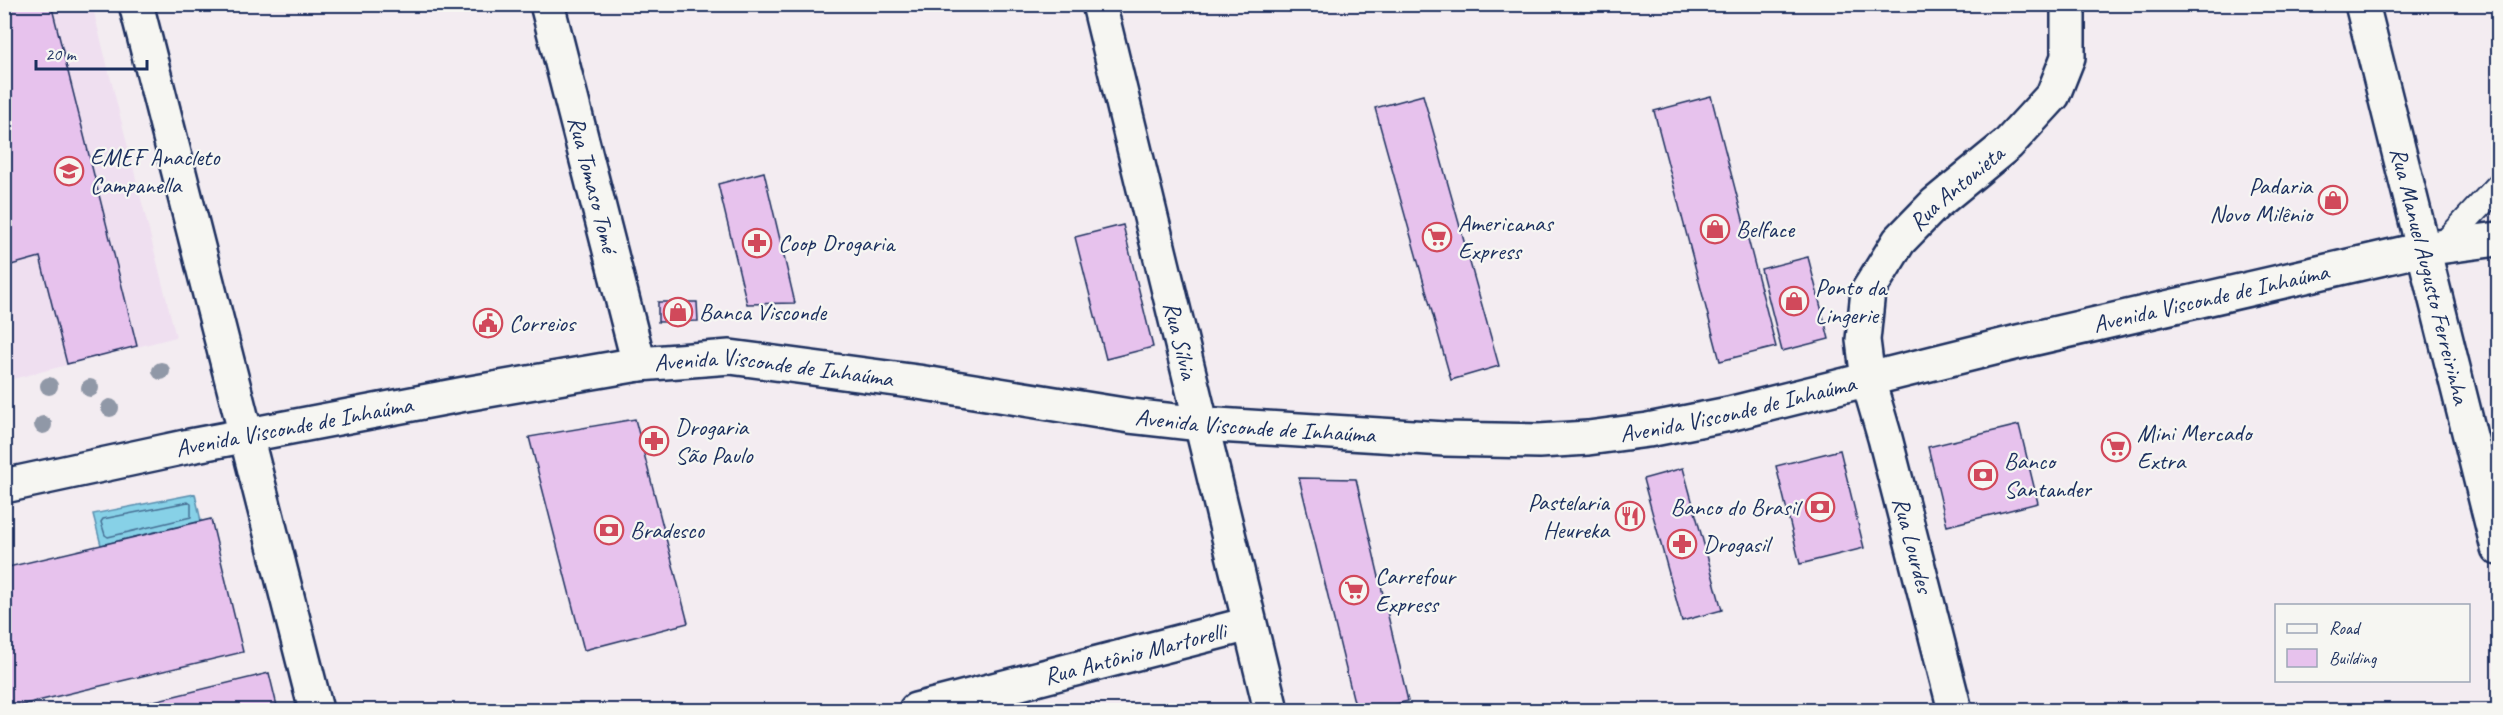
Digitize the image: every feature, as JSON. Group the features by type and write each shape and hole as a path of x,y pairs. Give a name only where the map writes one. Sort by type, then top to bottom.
{"main road":[{"path":"136,4 316,711"},
{"name":"Rua Tomaso Tomé","path":"547,4 639,364"},
{"name":"Rua Sílvia","path":"1099,4 1271,711"},
{"name":"Rua Antonieta","path":"1868,380 1863,340 1868,291 1899,241 1935,204 2008,144 2053,95 2068,57 2067,4"},
{"name":"Rua Manuel Augusto Ferreirinha","path":"2362,4 2432,248 2499,548"},
{"name":"Avenida Visconde de Inhaúma","path":"4,486 432,400 639,364 730,357 918,382 1130,417 1201,424 1445,439 1539,441 1588,438 1682,423 2018,342 2432,248 2499,239"},
{"name":"Rua Lourdes","path":"1868,380 1888,449 1955,711"},
{"name":"Rua Antônio Martorelli","path":"916,711 1249,624"}],"street":[{"path":"2432,248 2499,186"}],"shaded area":[{"name":"EMEF Anacleto Campanella","path":"5,5 92,5 176,337 5,381"}],"water":[{"path":"195,494 201,521 101,545 93,514"}],"building":[{"path":"31,4 51,4 137,346 67,364 40,257 4,267 4,11"},
{"name":"Americanas Express","path":"1423,95 1499,366 1451,380 1375,108"},
{"name":"Belface","path":"1711,96 1776,347 1720,361 1654,111"},
{"name":"Coop Drogaria","path":"764,172 795,303 747,304 718,184"},
{"path":"1123,225 1153,347 1106,359 1075,237"},
{"name":"Ponto da Lingerie","path":"1808,257 1829,339 1782,351 1761,269"},
{"name":"Banca Visconde","path":"658,302 697,302 698,321 658,322"},
{"name":"Bradesco","path":"635,419 688,623 584,650 529,437"},
{"name":"Banco Santander","path":"2019,425 2038,503 1947,526 1928,447"},
{"name":"Banco do Brasil","path":"1840,450 1864,548 1800,564 1776,466"},
{"name":"Drogasil","path":"1683,468 1722,610 1682,621 1643,479"},
{"name":"Carrefour Express","path":"1299,478 1356,479 1408,701 1373,710 1356,710"},
{"path":"211,519 243,652 4,709 4,568"},
{"path":"269,673 278,710 130,710 129,707"}],"place":[{"name":"EMEF Anacleto Campanella","path":"69,171"},
{"name":"Padaria Novo Milênio","path":"2333,200"},
{"name":"Belface","path":"1715,229"},
{"name":"Americanas Express","path":"1437,237"},
{"name":"Coop Drogaria","path":"757,243"},
{"name":"Ponto da Lingerie","path":"1794,301"},
{"name":"Banca Visconde","path":"678,312"},
{"name":"Correios","path":"488,323"},
{"name":"Drogaria São Paulo","path":"654,441"},
{"name":"Mini Mercado Extra","path":"2116,447"},
{"name":"Banco Santander","path":"1983,475"},
{"name":"Banco do Brasil","path":"1820,507"},
{"name":"Pastelaria Heureka","path":"1630,516"},
{"name":"Bradesco","path":"609,530"},
{"name":"Drogasil","path":"1682,544"},
{"name":"Carrefour Express","path":"1354,590"}]}
